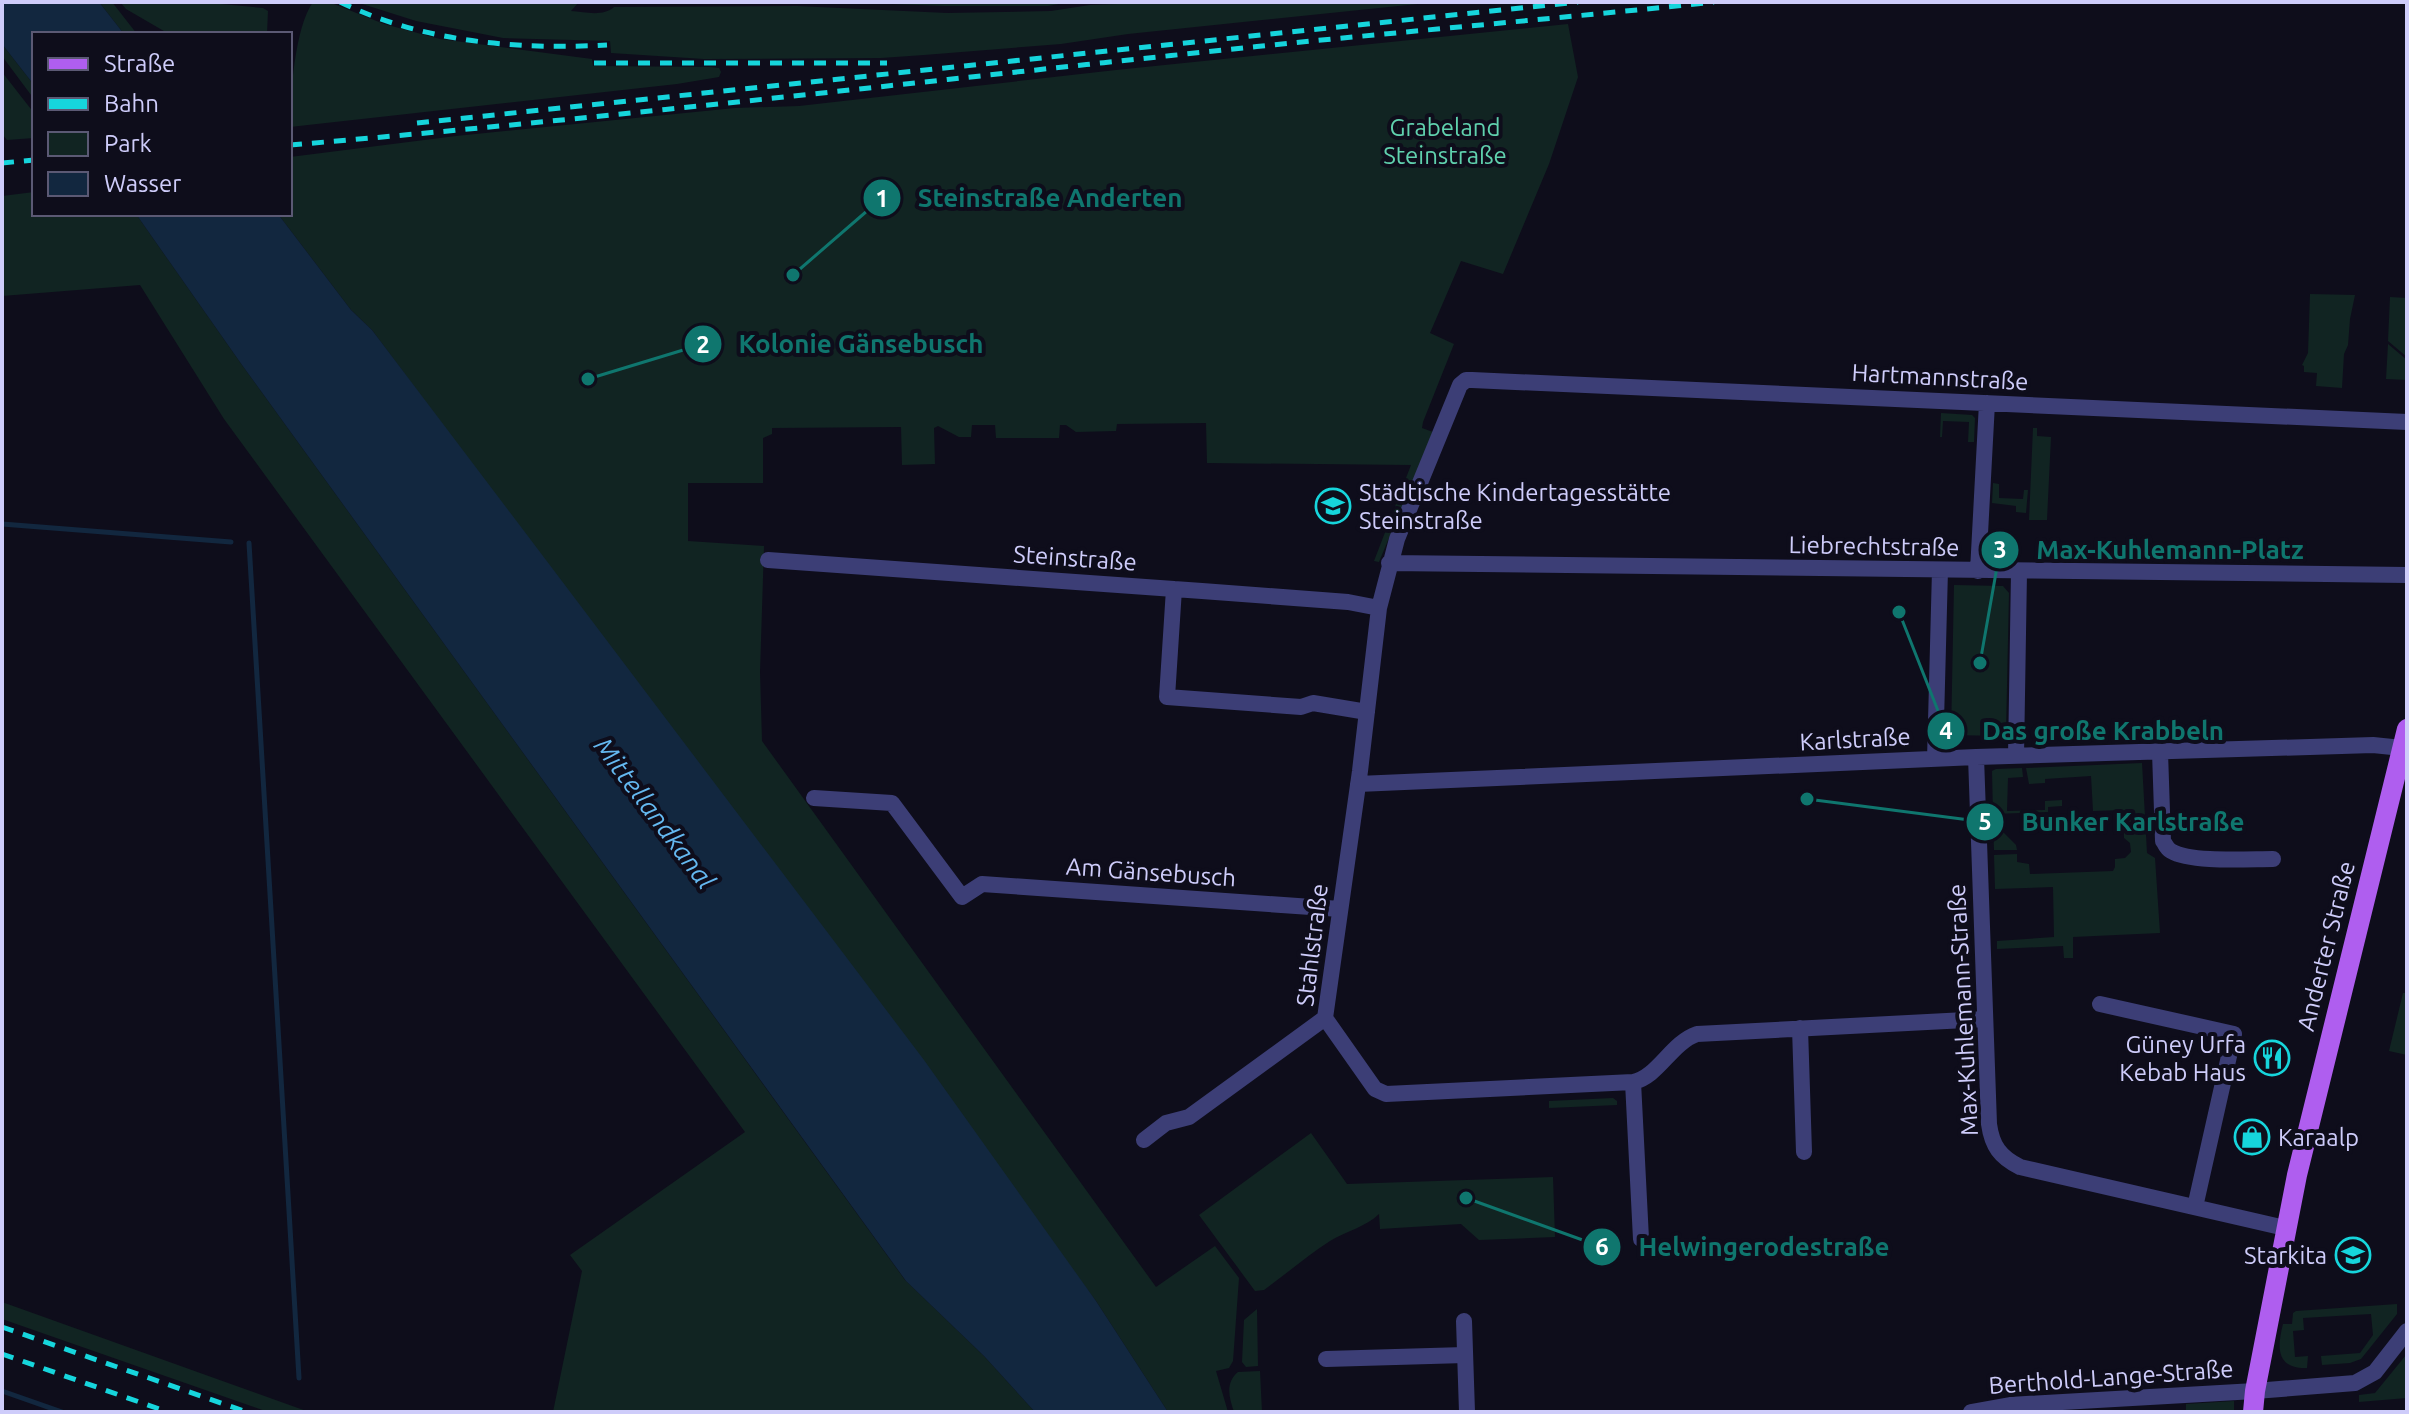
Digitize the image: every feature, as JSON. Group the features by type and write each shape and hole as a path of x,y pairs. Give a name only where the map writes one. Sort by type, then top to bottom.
{"main road":[{"name":"Anderter Straße","path":"2254,1402 2285,1228 2404,739"}],"street":[{"name":"Hartmannstraße","path":"1472,380 2407,422"},
{"name":"Stahlstraße","path":"1472,380 1464,381 1455,394 1389,563 1379,608 1325,1018 1375,1089 1386,1094 1633,1082"},
{"path":"1978,571 1987,403"},
{"name":"Steinstraße","path":"768,560 1348,602 1379,608"},
{"name":"Liebrechtstraße","path":"1389,563 2407,575"},
{"path":"1935,759 1940,570"},
{"path":"2016,756 2019,572"},
{"path":"1174,589 1167,697 1301,707 1313,703 1367,712"},
{"name":"Karlstraße","path":"1358,784 1976,757 2373,745 2404,739"},
{"path":"2160,752 2163,841 2167,847 2182,855 2204,858 2273,859"},
{"name":"Max-Kuhlemann-Straße","path":"1976,757 1989,1124 1997,1150 2005,1159 2020,1167 2285,1228"},
{"name":"Am Gänsebusch","path":"814,798 892,803 962,897 982,884 1340,909"},
{"path":"2100,1004 2234,1034 2195,1207"},
{"path":"1144,1140 1166,1123 1189,1117 1325,1018"},
{"path":"1641,1239 1633,1082 1645,1078 1680,1042 1697,1034 1985,1019"},
{"path":"1800,1028 1804,1152"},
{"path":"1464,1321 1467,1412"},
{"name":"Berthold-Lange-Straße","path":"1971,1412 2049,1402 2254,1402 2355,1383 2375,1372 2407,1331"},
{"path":"1326,1359 1465,1355"}],"green space":[{"path":"99,2 112,2 135,32 122,32"},
{"path":"120,2 211,3 263,8 268,11 267,32 166,32 126,9"},
{"path":"313,2 329,2 384,24 440,39 592,59 593,66 710,67 719,68 721,72 719,77 677,84 292,127 293,80 298,44"},
{"path":"356,2 570,2 578,3 571,11 594,13 614,7 797,6 947,13 1051,11 1090,5 1170,2 1437,2 1128,34 1061,44 924,55 704,59 611,53 610,41 503,38 416,21"},
{"path":"840,2 1070,2 1048,6 944,6"},
{"name":"Grabeland Steinstraße","path":"1568,24 1578,77 1549,164 1503,274 1461,261 1430,333 1454,344 1423,422 1422,428 1433,432 1379,562 1374,561 1411,465 1207,463 1206,423 1117,424 1116,431 1076,432 1066,425 1060,425 1059,438 996,438 995,425 972,425 971,437 959,437 938,426 934,428 935,464 902,465 901,427 772,428 772,434 763,438 763,483 688,483 688,541 764,546 760,672 762,741 1156,1287 1215,1246 1239,1278 1233,1361 1229,1368 1216,1371 1228,1412 1168,1412 1096,1301 372,330 351,310 280,216 292,216 292,157 456,136 735,108 799,106"},
{"path":"2,44 32,82 32,96 2,56"},
{"path":"2,72 32,110 32,138 7,140 2,134"},
{"path":"32,192 32,216 137,216 905,1280 984,1356 1035,1412 553,1412 582,1271 570,1255 745,1132 224,419 140,285 2,296 2,196"},
{"path":"2310,294 2355,295 2344,354 2342,388 2316,386 2317,373 2304,372 2302,365 2308,353"},
{"path":"2390,297 2407,298 2407,357 2388,341"},
{"path":"2388,344 2407,360 2407,380 2386,379"},
{"path":"1941,413 1972,415 1975,418 1974,442 1968,442 1969,422 1943,421 1940,437"},
{"path":"2033,428 2037,428 2037,436 2051,437 2047,520 2029,520"},
{"path":"1993,483 1999,484 1999,498 2023,499 2024,490 2028,490 2026,513 2016,512 2016,506 1992,503"},
{"path":"1954,585 2003,586 2009,593 2006,733 2002,736 1951,735"},
{"path":"2142,763 2147,853 2155,858 2160,933 2073,937 2073,958 2064,958 2063,946 1997,949 1997,941 2054,937 2053,887 1995,889 1994,855 2017,854 2017,862 2029,864 2030,874 2113,871 2115,859 2125,858 2131,852 2130,843 2124,838 2123,810 2093,811 2091,776 2045,779 2045,783 2029,784 2026,768"},
{"path":"2022,768 2023,777 2008,778 2007,811 2045,810 2045,801 2062,800 2062,806 2048,807 2048,812 1993,814 1992,771"},
{"path":"1993,822 2016,845 2017,850 1994,850"},
{"path":"2403,993 2407,993 2407,1055 2389,1051"},
{"path":"1613,1098 1617,1105 1549,1108 1549,1101"},
{"path":"1311,1133 1347,1184 1553,1177 1555,1237 1479,1240 1461,1224 1380,1229 1379,1214 1330,1241 1264,1290 1255,1291 1199,1215"},
{"path":"2,1302 309,1412 268,1412 2,1319"},
{"path":"2397,1304 2397,1314 2361,1359 2322,1365 2321,1356 2360,1353 2373,1335 2371,1314 2303,1318 2304,1330 2293,1331 2295,1357 2308,1356 2307,1368 2289,1365 2281,1355 2283,1324 2292,1324 2296,1311"},
{"path":"1257,1309 1258,1366 1246,1367 1242,1362 1244,1320"},
{"path":"2406,1355 2407,1398 2359,1402 2359,1395 2375,1393"},
{"path":"1260,1371 1262,1412 1234,1412 1229,1390 1234,1376 1238,1372"},
{"path":"2234,1401 2234,1412 2186,1412 2186,1404"}],"water":[{"path":"2,2 99,2 122,32 32,32 32,82 2,44"},
{"name":"Mittellandkanal","path":"137,216 280,216 351,310 372,330 924,1060 1096,1301 1168,1412 1035,1412 984,1356 906,1281"}],"waterway":[{"path":"2,524 231,542"},
{"path":"249,543 299,1378"},
{"path":"2,1391 62,1412"}],"railway":[{"path":"340,2 371,16 437,35 505,44 607,45"},
{"path":"417,123 1578,2"},
{"path":"292,145 1714,2"},
{"path":"594,63 887,63"},
{"path":"2,163 32,160"},
{"path":"2,1327 247,1412"},
{"path":"2,1354 168,1412"}],"place":[{"name":"Steinstraße Anderten","path":"793,275"},
{"name":"Kolonie Gänsebusch","path":"588,379"},
{"name":"Städtische Kindertagesstätte Steinstraße","path":"1333,506"},
{"name":"Das große Krabbeln","path":"1899,612"},
{"name":"Max-Kuhlemann-Platz","path":"1980,663"},
{"name":"Bunker Karlstraße","path":"1807,799"},
{"name":"Güney Urfa Kebab Haus","path":"2272,1058"},
{"name":"Karaalp","path":"2252,1137"},
{"name":"Helwingerodestraße","path":"1466,1198"},
{"name":"Starkita","path":"2353,1255"}]}
